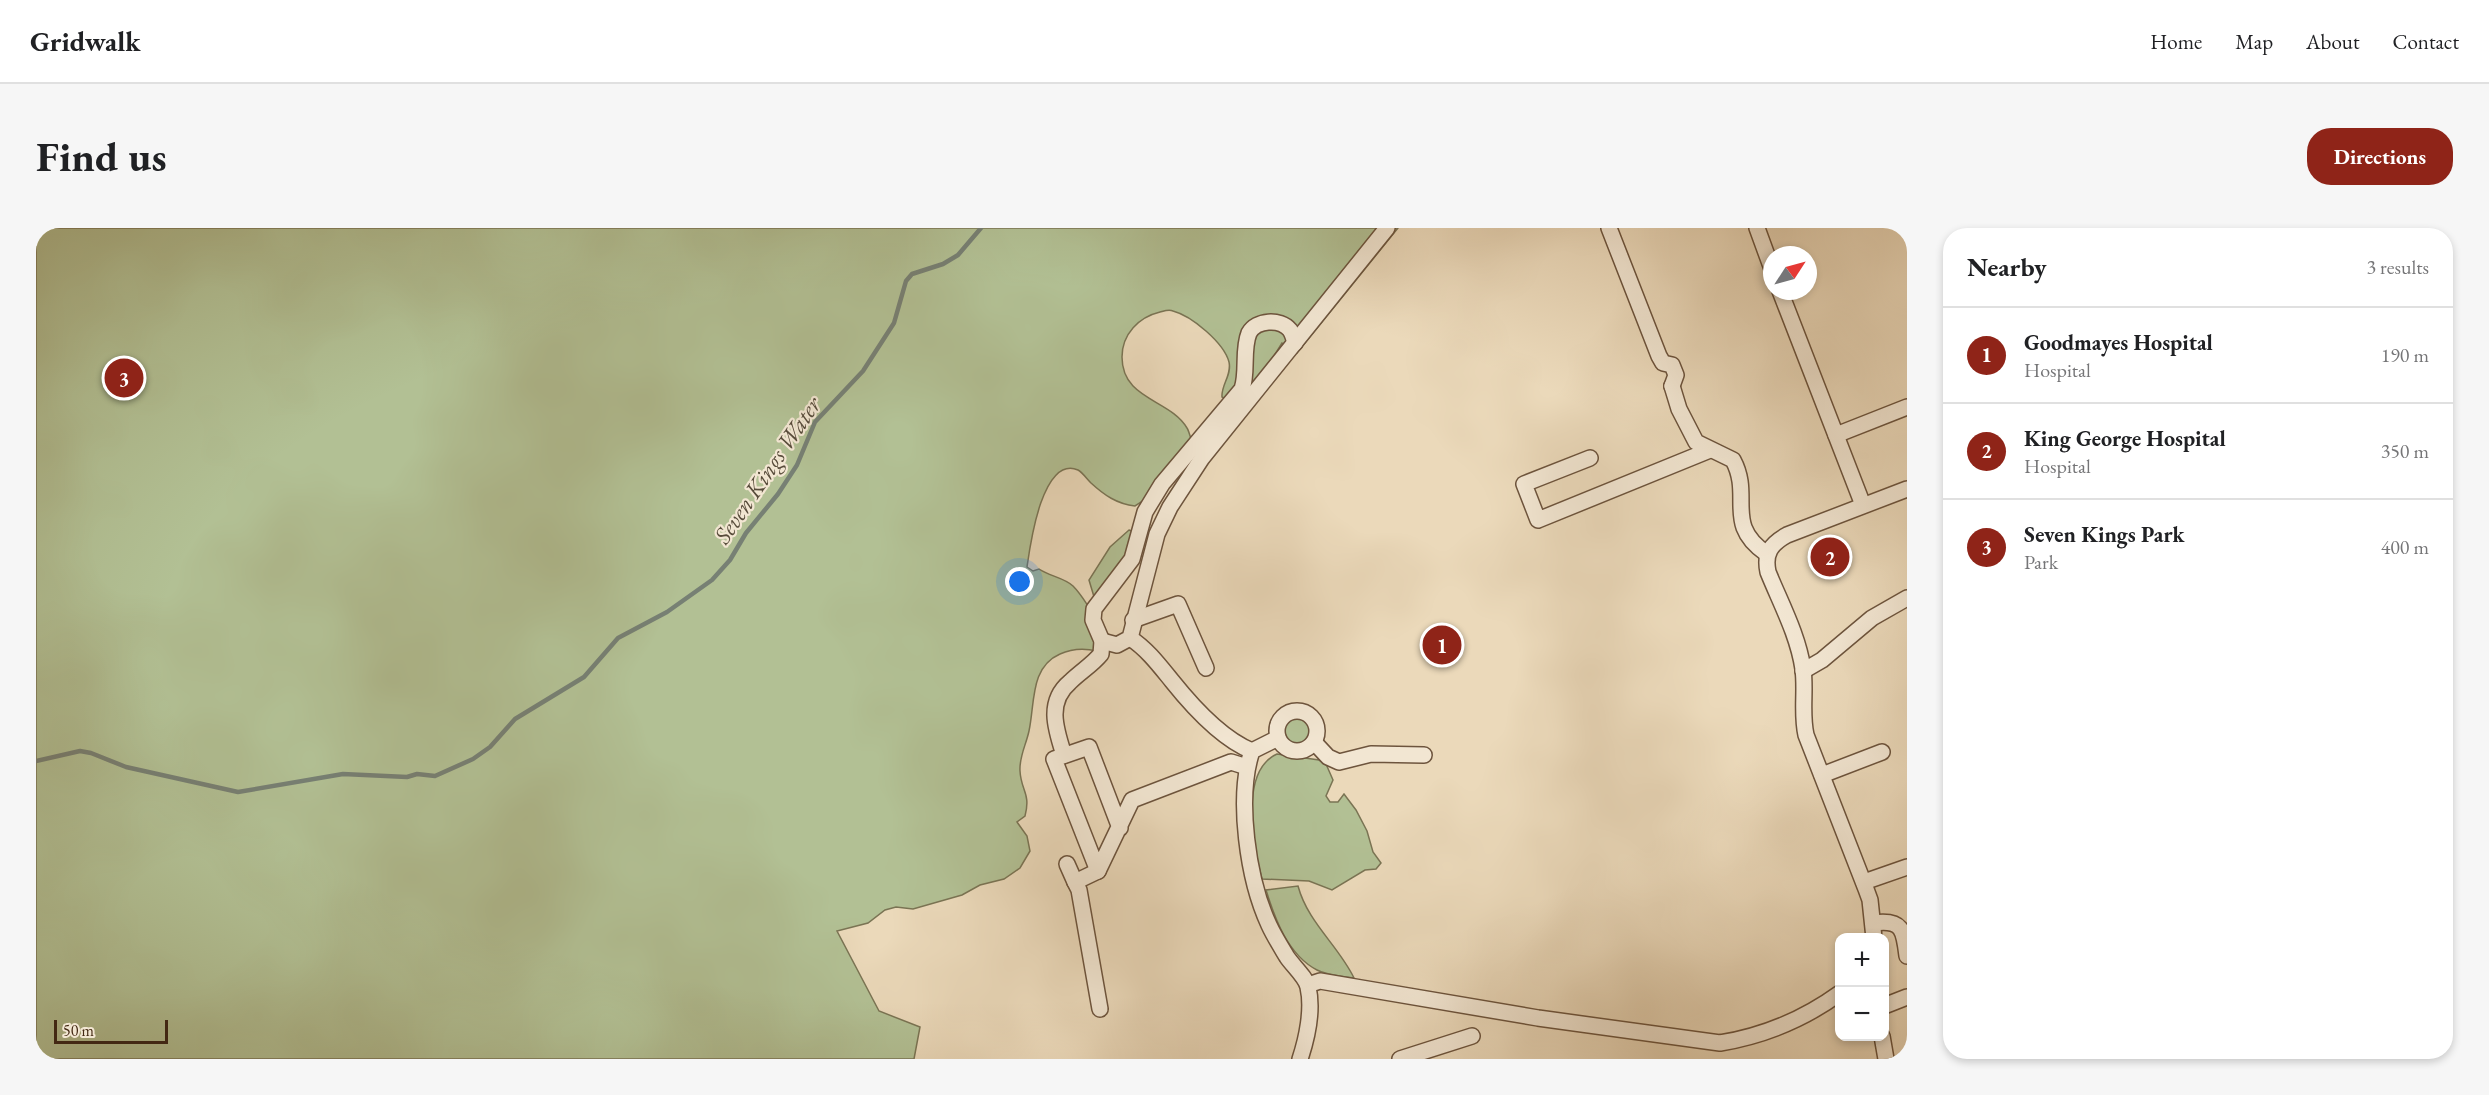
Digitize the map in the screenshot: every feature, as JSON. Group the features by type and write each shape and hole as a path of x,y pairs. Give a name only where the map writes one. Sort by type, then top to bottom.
{"street":[{"path":"1102,641 1117,645 1130,638 1157,534 1170,507 1198,464 1387,228"},
{"path":"1609,228 1664,363 1672,365 1676,375 1672,386 1679,409 1693,439 1710,450 1731,458 1736,464 1742,485 1740,516 1754,545 1767,554"},
{"path":"1757,228 1764,246"},
{"path":"1784,300 1863,505"},
{"path":"1064,755 1054,726 1056,700 1067,684 1101,654 1102,641 1093,621 1094,609 1132,559 1145,512 1162,484 1242,389 1250,332 1258,324 1268,321 1290,330 1295,343"},
{"path":"1836,435 1907,407"},
{"path":"1590,458 1524,484 1538,520 1710,450"},
{"path":"1904,494 1863,505 1787,535 1775,542 1765,560 1796,639 1803,671 1804,724 1864,882 1874,930 1884,922 1902,929 1905,933 1907,956"},
{"path":"1803,671 1822,660 1872,618 1907,598"},
{"path":"1133,620 1178,604 1206,668"},
{"path":"1130,638 1143,646 1189,702 1238,745 1252,750 1278,738"},
{"path":"1296,710 1308,713 1315,722 1317,732 1314,742 1305,750 1292,751 1281,744 1277,732 1280,720 1284,715 1296,710"},
{"path":"1314,742 1329,758 1339,762 1371,754 1424,755"},
{"path":"1098,872 1054,759 1089,747 1120,828"},
{"path":"1252,750 1247,767 1246,830 1255,884 1269,925 1286,955 1308,985 1308,1022 1304,1058"},
{"path":"1822,775 1882,752"},
{"path":"1075,882 1098,872 1132,800 1231,762 1247,767"},
{"path":"1067,864 1079,890 1100,1009"},
{"path":"1864,882 1907,867"},
{"path":"1308,985 1320,981 1495,1016 1710,1047 1720,1044 1746,1043 1779,1031 1811,1017 1835,996"},
{"path":"1889,1004 1907,997"},
{"path":"1400,1059 1472,1035"},
{"path":"1883,1041 1886,1059"}],"green space":[{"path":"36,228 1398,228 1297,353 1282,343 1259,376 1245,389 1227,400 1222,397 1230,367 1226,355 1206,331 1189,318 1171,310 1163,311 1145,318 1128,334 1122,357 1124,371 1130,382 1138,391 1179,418 1188,429 1192,441 1149,497 1135,506 1122,503 1106,495 1078,470 1066,469 1055,476 1040,505 1027,567 1033,571 1039,569 1070,583 1099,620 1097,651 1079,649 1060,654 1043,668 1035,687 1029,731 1020,766 1027,808 1025,816 1017,822 1027,836 1030,851 1020,868 1004,879 980,885 962,895 913,909 896,907 885,910 868,923 837,931 879,1011 920,1027 914,1059 36,1059"},
{"path":"1129,530 1134,532 1129,555 1095,600 1089,580 1110,547"},
{"path":"1297,717 1307,721 1311,731 1307,741 1297,745 1287,741 1283,731 1287,721"},
{"path":"1277,754 1319,760 1326,764 1333,780 1326,796 1330,802 1338,802 1344,794 1356,810 1367,831 1373,852 1381,863 1376,869 1365,870 1332,890 1309,881 1262,879 1253,830 1253,793 1257,776 1265,763"},
{"path":"1298,886 1316,923 1354,978 1330,975 1317,970 1290,946 1266,890"}],"waterway":[{"name":"Seven Kings Water","path":"36,761 80,751 126,767 238,792 343,774 435,776 473,759 490,747 515,719 584,677 618,638 667,612 712,580 730,560 746,533 778,494 797,465 815,422 863,371 894,323 906,281 912,274 943,264 958,255 981,228"}],"place":[{"name":"Seven Kings Park","path":"124,378"},
{"name":"King George Hospital","path":"1830,557"},
{"name":"Goodmayes Hospital","path":"1442,645"}]}
